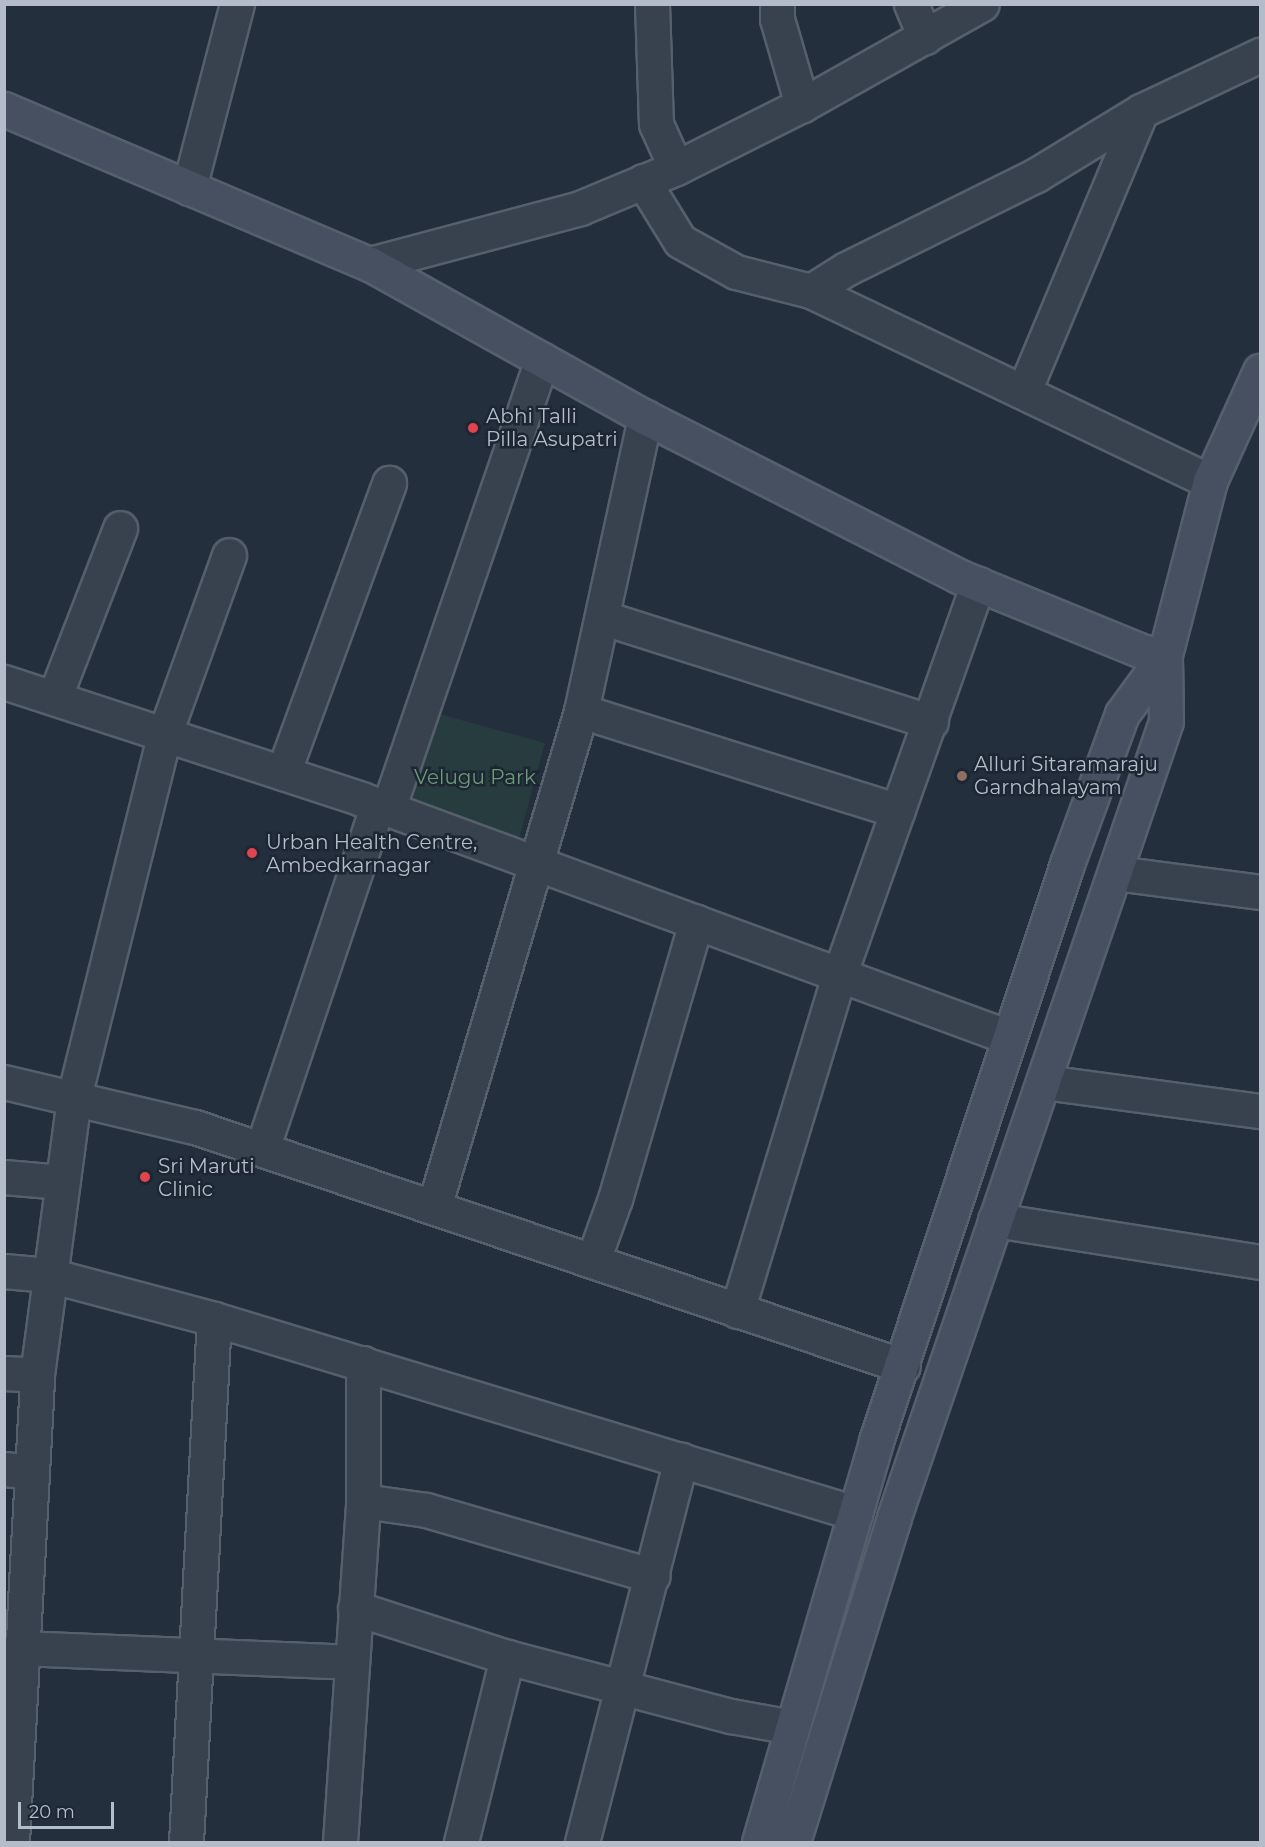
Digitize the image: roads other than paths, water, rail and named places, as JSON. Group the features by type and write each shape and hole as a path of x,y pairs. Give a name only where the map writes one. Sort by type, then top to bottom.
{"main road":[{"path":"4,109 370,264 645,417 978,584 1144,652 1165,655"},
{"path":"793,1842 894,1517 995,1220 1045,1082 1166,721 1165,655 1210,481 1259,378"},
{"path":"759,1842 855,1512 1009,1037 1122,714 1165,655"}],"street":[{"path":"189,188 237,4"},
{"path":"652,4 656,124 676,168"},
{"path":"777,4 777,19 802,105"},
{"path":"911,4 924,37"},
{"path":"370,264 580,208 676,168 802,105 982,4"},
{"path":"811,291 846,269 1036,175 1141,111 1260,55"},
{"path":"1024,391 1141,111"},
{"path":"643,182 680,241 736,272 811,291 1210,481"},
{"path":"262,1149 542,360"},
{"path":"434,1207 539,864 581,711 604,618 645,417"},
{"path":"283,773 389,483"},
{"path":"55,696 120,528"},
{"path":"12,1842 19,1648 14,1565 18,1470 37,1375 74,1097 165,733 229,555"},
{"path":"737,1311 840,973 931,723 978,584"},
{"path":"604,618 931,723"},
{"path":"4,682 55,696 383,807 1009,1037"},
{"path":"581,711 898,812"},
{"path":"1116,873 1260,892"},
{"path":"593,1260 696,922"},
{"path":"4,1082 195,1127 903,1366"},
{"path":"1045,1082 1260,1111"},
{"path":"4,1177 62,1182"},
{"path":"995,1220 1260,1263"},
{"path":"4,1271 49,1275 214,1319 855,1512"},
{"path":"186,1842 214,1319"},
{"path":"340,1842 350,1662 363,1501 363,1363"},
{"path":"4,1372 37,1375"},
{"path":"582,1842 620,1687 652,1576 681,1460"},
{"path":"363,1501 426,1510 652,1576"},
{"path":"355,1608 507,1657 620,1687 792,1727"},
{"path":"19,1648 197,1658 350,1662"},
{"path":"461,1842 507,1657"}],"place":[{"name":"Abhi Talli Pilla Asupatri","path":"473,428"},
{"name":"Alluri Sitaramaraju Garndhalayam","path":"962,776"},
{"name":"Urban Health Centre, Ambedkarnagar","path":"252,853"},
{"name":"Sri Maruti Clinic","path":"145,1177"}],"park label":[{"name":"Velugu Park","path":"475,777"}]}
